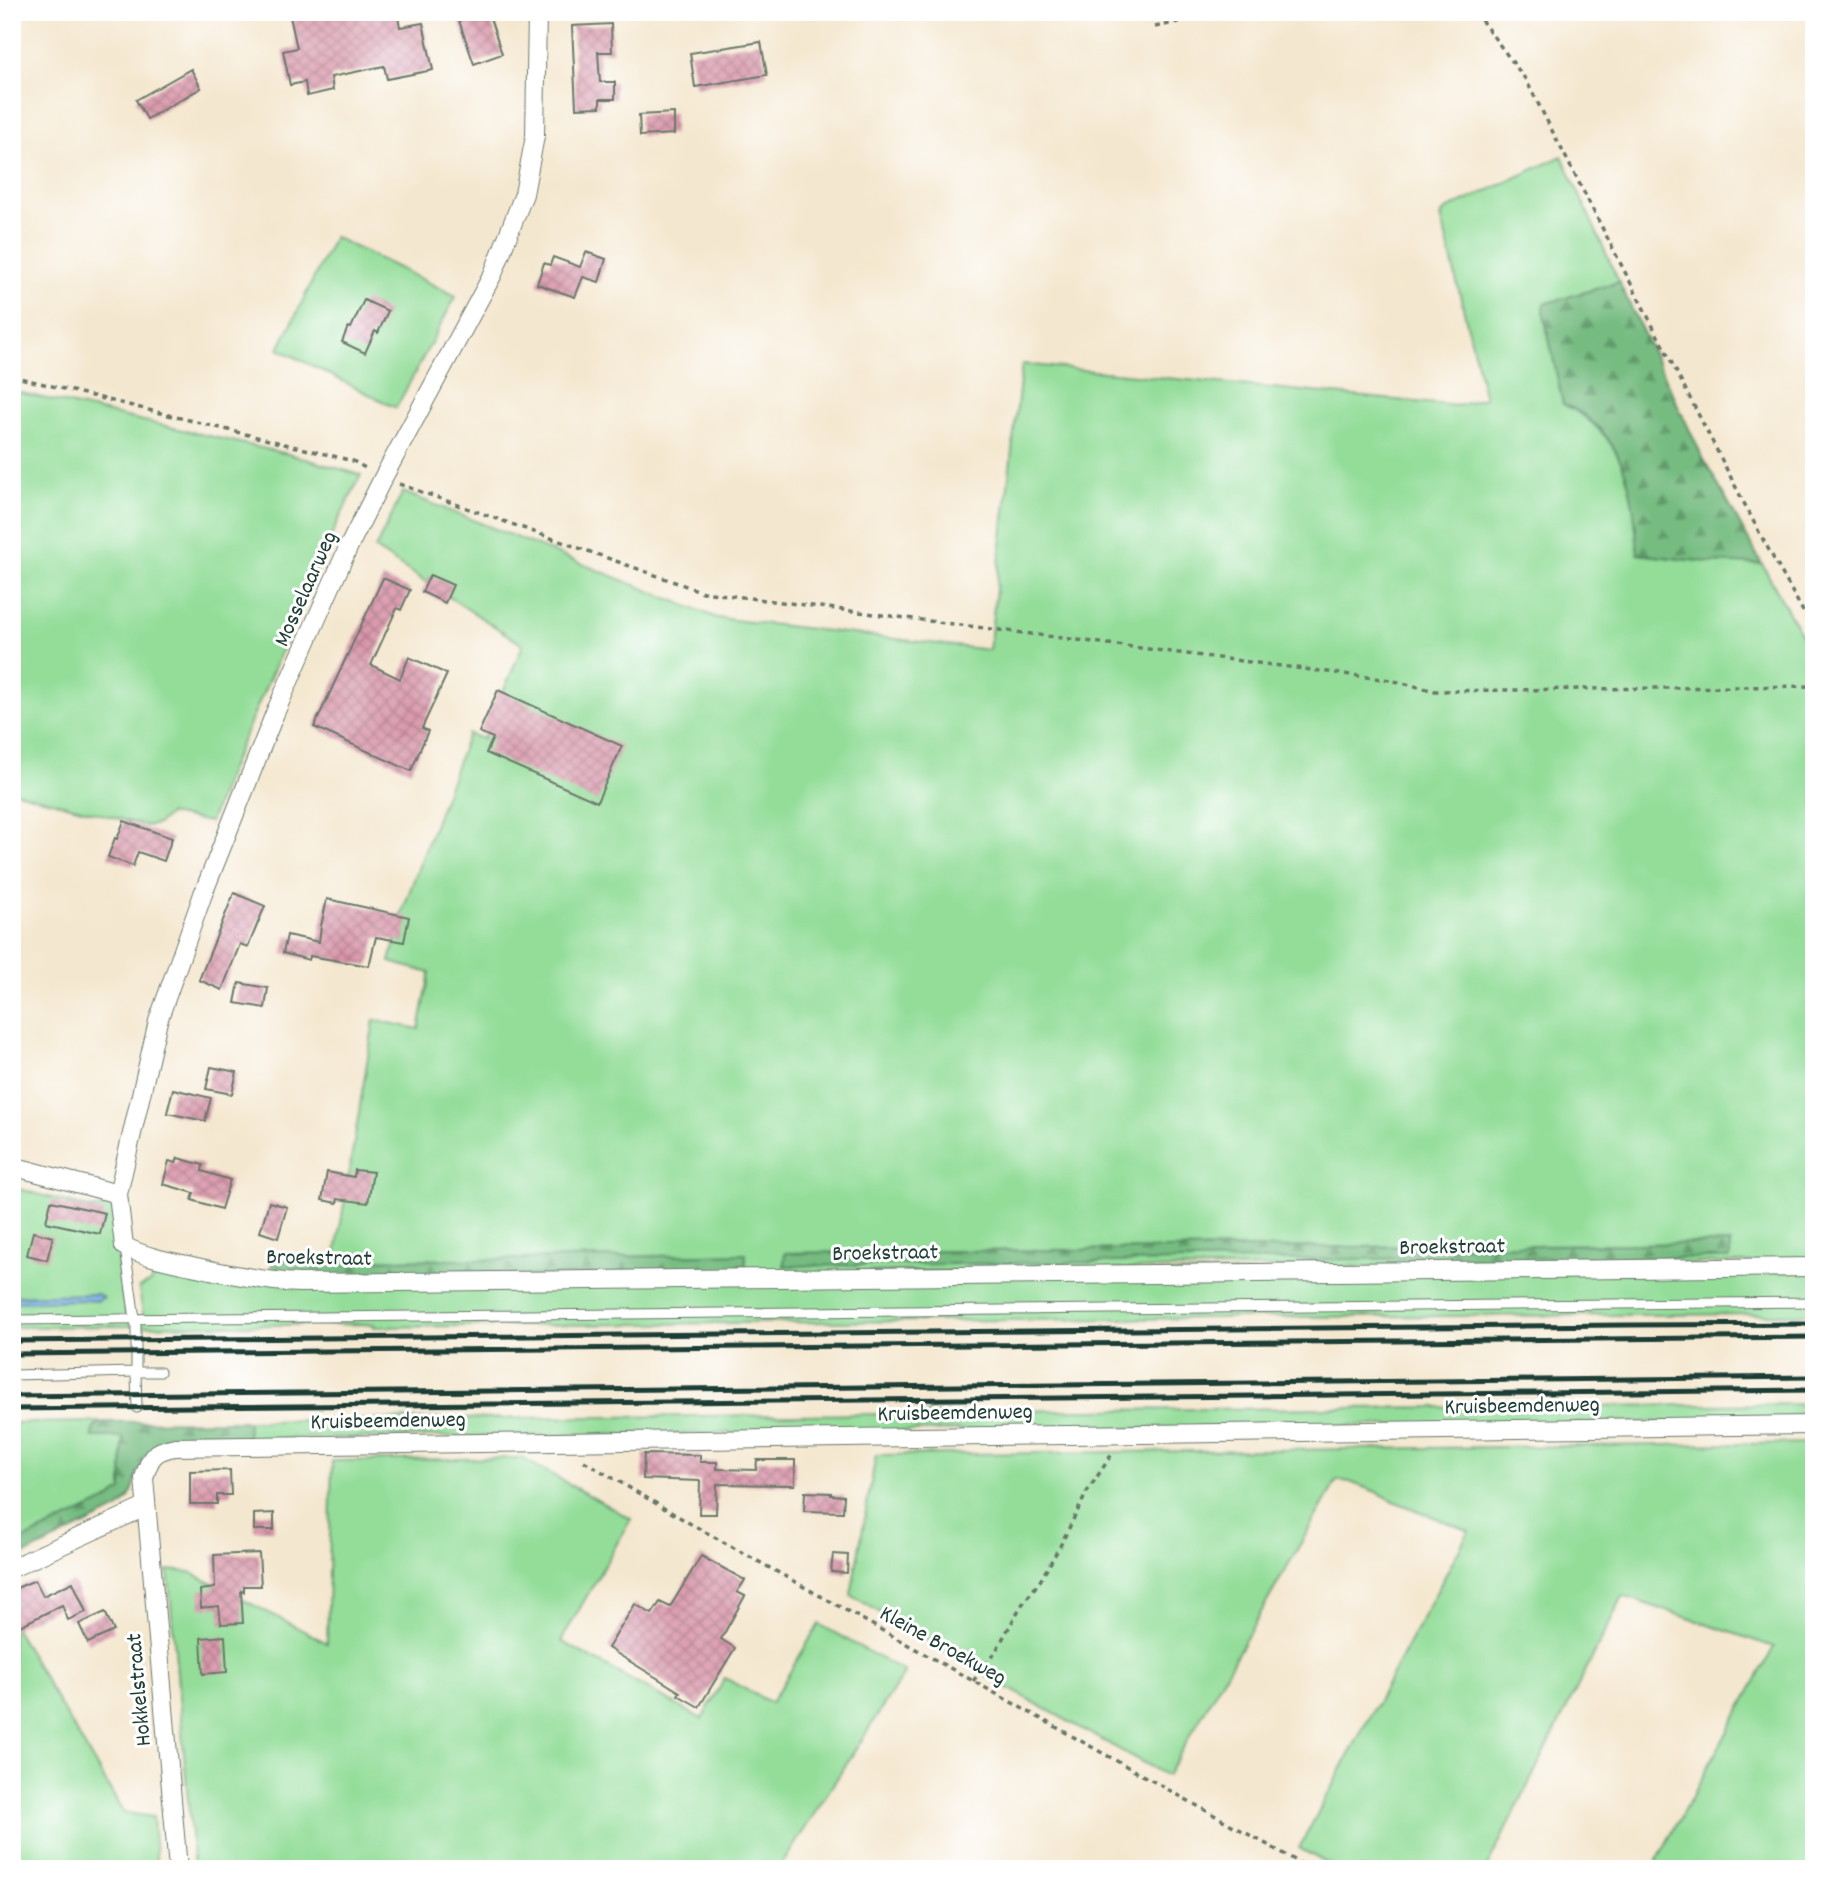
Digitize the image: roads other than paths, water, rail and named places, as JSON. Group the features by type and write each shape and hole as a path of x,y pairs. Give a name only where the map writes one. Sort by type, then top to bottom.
{"street":[{"name":"Mosselaarweg","path":"118,1194 158,1021 203,894 275,713 348,548 493,274 524,194 535,136 537,12"},
{"path":"12,1166 118,1194 124,1246"},
{"name":"Broekstraat","path":"124,1246 140,1254 229,1274 274,1282 311,1283 1814,1267"},
{"name":"Kruisbeemdenweg","path":"145,1507 144,1478 149,1460 162,1450 175,1447 1814,1425"},
{"path":"12,1569 145,1507"},
{"name":"Hokkelstraat","path":"145,1507 178,1869"}],"lane":[{"path":"124,1246 135,1318 136,1408"},
{"path":"12,1320 1814,1302"},
{"path":"12,1375 160,1372"}],"water":[{"path":"98,1294 103,1298 97,1301 12,1302 12,1296"}],"railway":[{"path":"12,1341 1814,1324"},
{"path":"12,1354 1814,1337"},
{"path":"12,1396 1814,1377"},
{"path":"12,1409 1814,1390"}]}
